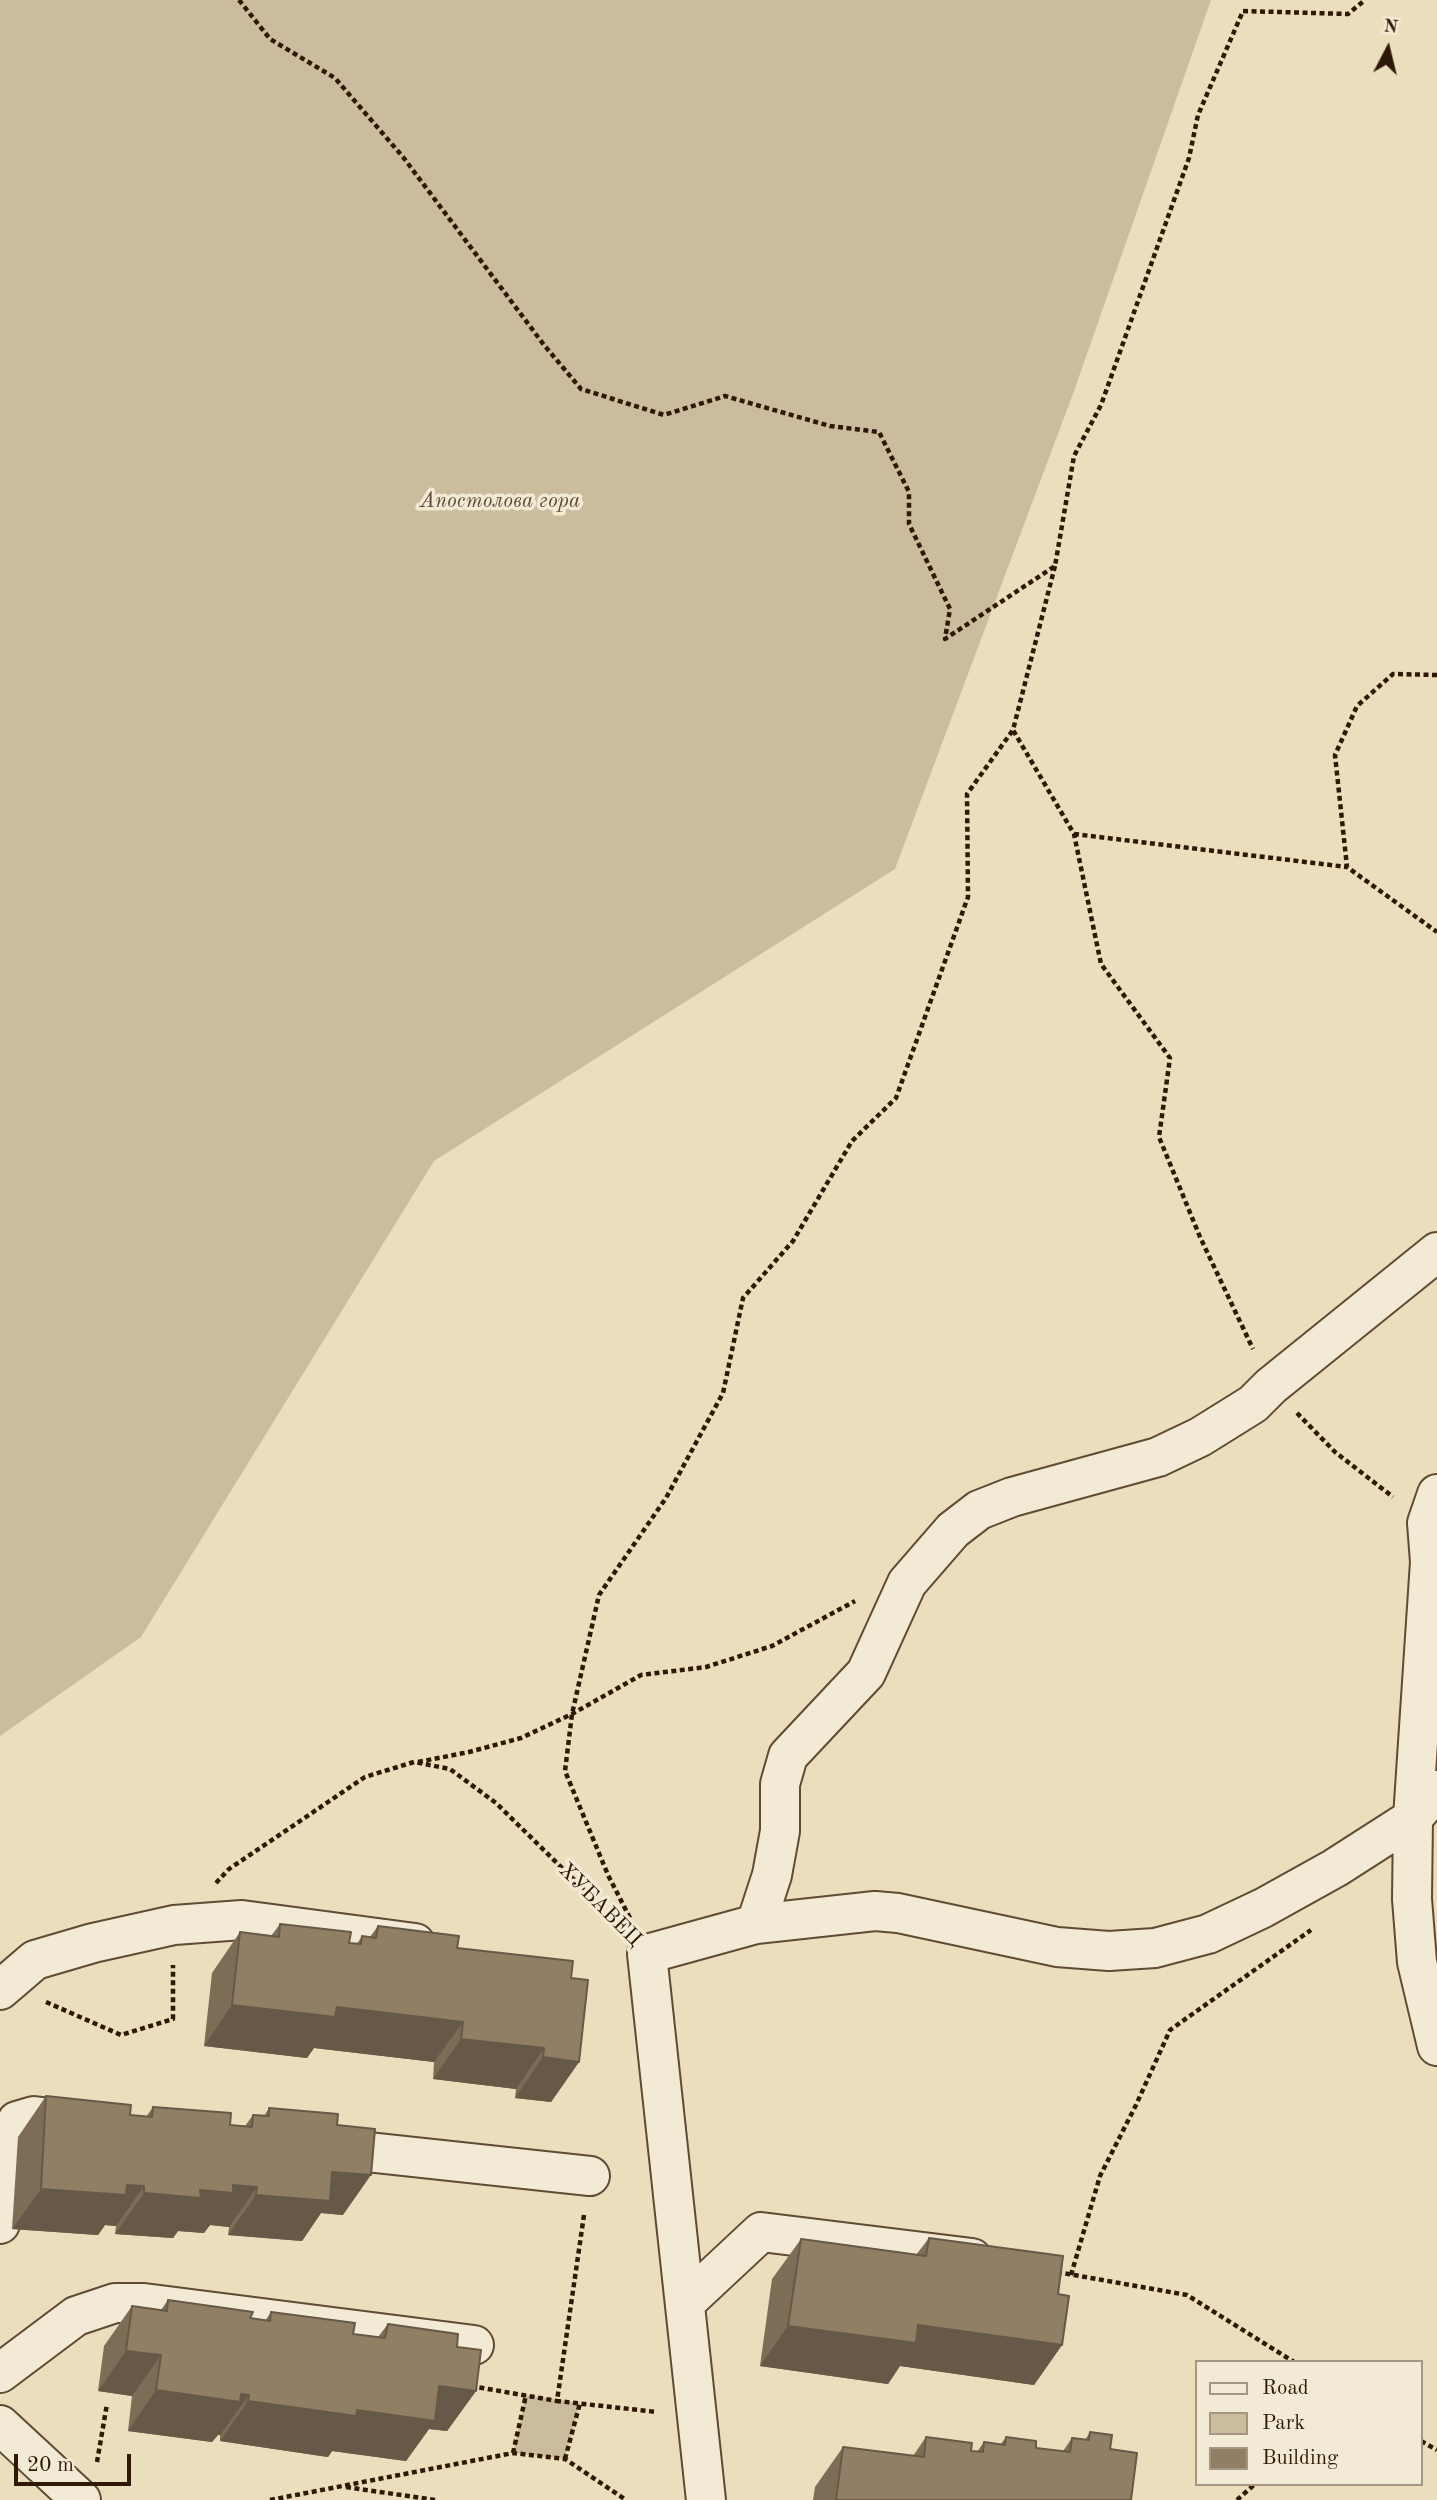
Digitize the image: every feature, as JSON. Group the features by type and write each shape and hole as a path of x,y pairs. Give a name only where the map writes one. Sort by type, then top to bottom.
{"street":[{"path":"756,1924 772,1875 780,1831 780,1784 788,1756 866,1673 907,1583 953,1530 979,1510 1012,1497 1158,1457 1200,1437 1253,1404 1271,1385 1437,1252"},
{"path":"1432,1509 1429,1809 1412,1899 1417,1962 1437,2046"},
{"path":"647,1954 756,1924 875,1911 898,1913 1057,1947 1109,1951 1155,1948 1208,1934 1263,1908 1335,1868 1429,1809"},
{"path":"3,1987 35,1960 93,1943 174,1925 242,1920 445,1947"},
{"name":"ХУБАВЕЦ","path":"647,1954 706,2500"},
{"path":"0,2224 7,2143 17,2121 34,2116 118,2125"},
{"path":"284,2143 590,2176"},
{"path":"685,2303 761,2232 1001,2262"},
{"path":"0,2373 76,2316 115,2303 144,2303 474,2345"},
{"path":"0,2425 39,2459 88,2486"}],"path":[{"path":"239,0 270,39 335,78 403,157 544,345 581,389 664,415 725,396 830,426 879,432 909,492 909,524 950,609 945,639 1055,566"},
{"path":"647,1954 608,1875 565,1771 572,1714 599,1595 666,1498 723,1393 743,1298 793,1241 852,1140 896,1098 968,897 967,794 1013,730 1055,566 1074,456 1101,405 1189,158 1198,115 1244,11 1348,14 1365,0"},
{"path":"1347,867 1335,755 1357,706 1393,674 1437,675"},
{"path":"1013,730 1074,834 1101,964 1170,1058 1159,1137 1200,1237 1271,1385 1335,1452 1432,1509"},
{"path":"1074,834 1347,867 1437,932"},
{"path":"414,1762 469,1752 521,1738 572,1714 641,1675 706,1667 772,1646 848,1604 907,1583"},
{"name":"ХУБАВЕЦ","path":"174,1925 229,1870 306,1816 365,1777 414,1762 450,1769 496,1803 647,1954"},
{"path":"3,1987 121,2035 173,2019 174,1925"},
{"path":"1071,2274 1100,2176 1170,2030 1318,1925"},
{"path":"557,2401 590,2176"},
{"path":"1001,2262 1187,2295 1291,2360"},
{"path":"474,2345 468,2386 557,2401 697,2416"},
{"path":"513,2453 526,2395"},
{"path":"565,2459 580,2403"},
{"path":"88,2486 107,2404"},
{"path":"270,2500 513,2453 565,2459 626,2500"},
{"path":"342,2486 435,2500"},
{"path":"1237,2500 1253,2486"}],"green space":[{"name":"Апостолова гора","path":"0,0 1211,0 1074,391 895,869 434,1161 141,1637 0,1736"},
{"path":"526,2395 580,2403 565,2459 513,2453"}],"building":[{"path":"280,1924 351,1932 349,1943 361,1944 362,1936 376,1938 378,1926 459,1936 457,1948 573,1961 571,1978 588,1980 579,2062 543,2057 544,2048 461,2039 463,2022 337,2007 335,2017 232,2005 240,1932 279,1937"},
{"path":"46,2096 131,2105 130,2115 152,2117 153,2107 231,2113 230,2125 252,2127 253,2115 269,2116 269,2108 338,2114 337,2125 375,2129 371,2175 332,2172 330,2201 256,2195 257,2187 233,2185 233,2193 200,2190 201,2198 144,2193 144,2186 127,2185 126,2195 41,2189"},
{"path":"929,2238 1063,2256 1058,2294 1069,2296 1062,2345 918,2325 916,2343 788,2326 801,2239 926,2256"},
{"path":"168,2300 253,2312 250,2318 270,2321 271,2312 355,2323 353,2334 385,2338 388,2324 458,2334 457,2347 481,2350 476,2391 439,2386 435,2421 357,2410 356,2416 248,2401 249,2395 241,2394 240,2402 156,2390 161,2355 126,2351 132,2306 167,2311"},
{"path":"1090,2432 1112,2435 1110,2449 1137,2453 1131,2500 836,2500 843,2447 924,2457 926,2437 972,2443 971,2451 983,2452 984,2442 1005,2445 1006,2437 1036,2441 1036,2448 1070,2452 1072,2438 1089,2440"}]}
